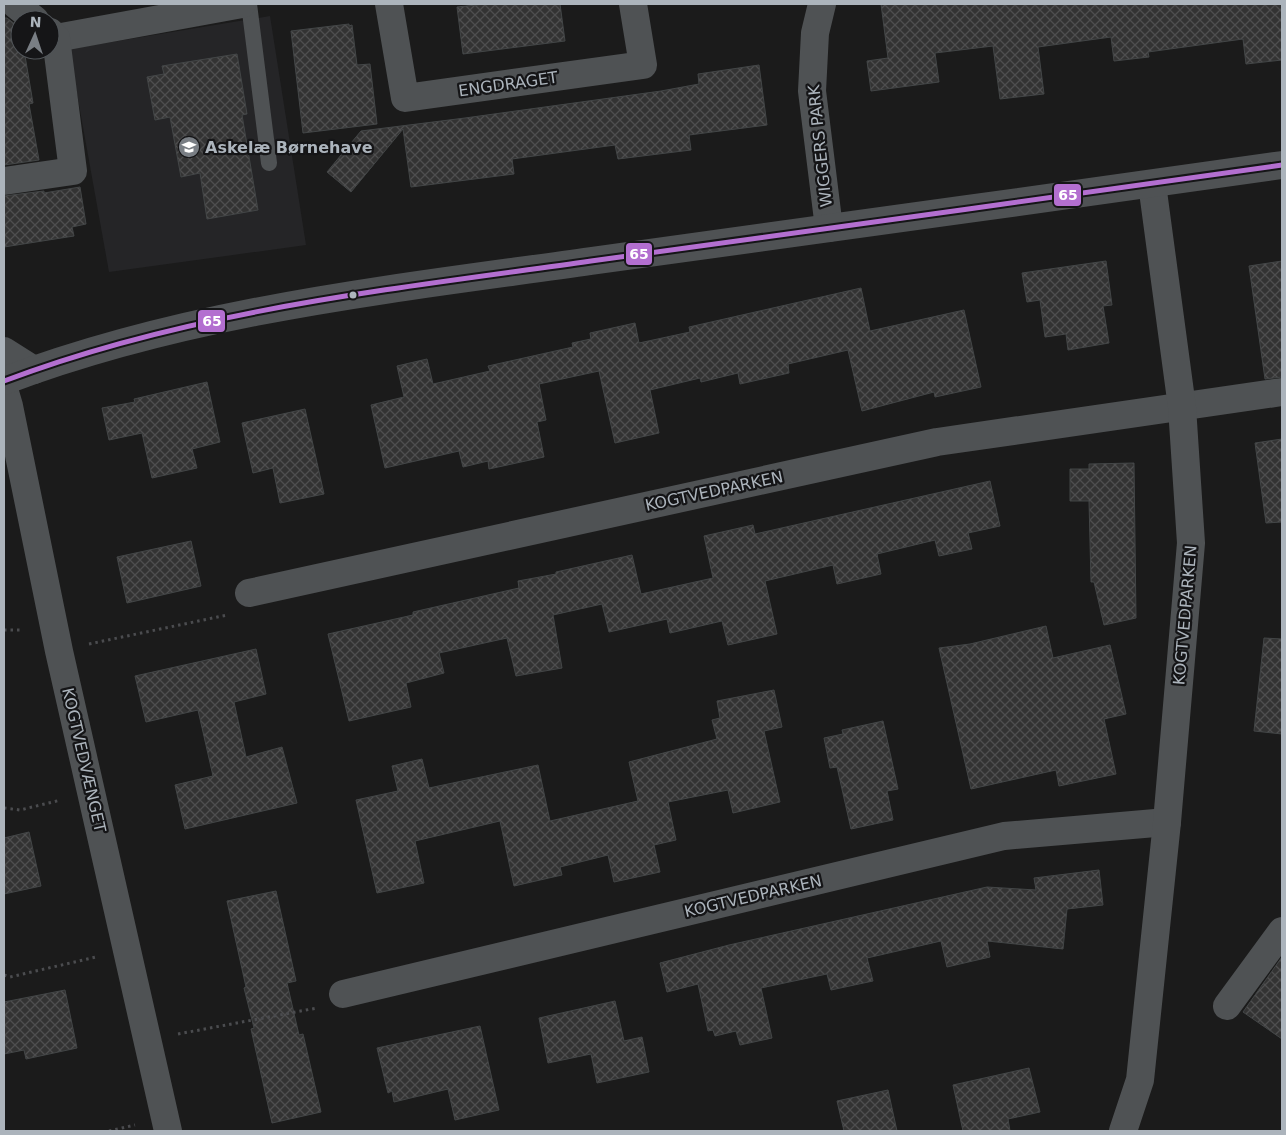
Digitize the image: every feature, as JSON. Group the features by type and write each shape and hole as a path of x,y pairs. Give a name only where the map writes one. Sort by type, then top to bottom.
{"street":[{"path":"60,34 242,4"},
{"name":"ENGDRAGET","path":"389,4 405,98 643,66 633,4"},
{"name":"WIGGERS PARK","path":"822,4 815,33 812,91 830,228"},
{"path":"4,181 72,171 56,60"},
{"path":"4,381 130,341 196,324 347,296 1282,165"},
{"name":"KOGTVEDPARKEN","path":"1123,1131 1140,1080 1167,822 1192,543 1182,407 1152,184"},
{"path":"4,351 34,370"},
{"name":"KOGTVEDVÆNGET","path":"4,389 60,651 168,1131"},
{"name":"KOGTVEDPARKEN","path":"249,593 938,442 1282,392"},
{"name":"KOGTVEDPARKEN","path":"343,994 1004,836 1167,822"},
{"path":"1227,1006 1282,931"}],"lane":[{"path":"249,4 269,163"}],"path":[{"path":"60,651 228,614 249,593"},
{"path":"4,630 28,630"},
{"path":"4,808 20,810 66,799"},
{"path":"4,975 10,977 102,956"},
{"path":"148,1039 320,1007 343,994"},
{"path":"109,1131 140,1124"}],"shaded area":[{"name":"Askelæ Børnehave","path":"270,16 306,245 109,272 69,49"}],"building":[{"path":"486,4 560,4 565,41 463,54 457,7"},
{"path":"881,4 1282,4 1282,60 1246,64 1243,39 1148,52 1149,57 1114,61 1111,37 1038,47 1044,94 1000,99 993,46 935,53 939,82 871,91 867,61 888,58"},
{"path":"4,18 7,18 10,20 10,60 26,60 33,103 29,104 39,160 4,165"},
{"path":"349,24 349,26 352,25 357,65 370,64 377,124 303,133 291,31"},
{"path":"237,54 247,114 242,115 258,210 207,219 200,173 181,177 170,117 155,120 147,77 164,74 162,66"},
{"path":"759,65 767,125 689,135 691,150 618,159 615,145 512,159 514,174 411,187 403,129 351,192 327,172 361,131 661,91 699,84 698,74"},
{"path":"80,187 86,224 72,227 74,236 4,247 4,196 44,191 44,193"},
{"path":"1106,261 1112,305 1103,306 1109,343 1068,350 1066,334 1045,337 1040,300 1027,302 1022,273"},
{"path":"1282,261 1282,377 1265,379 1249,266"},
{"path":"861,288 870,331 964,310 981,387 935,397 934,392 862,411 848,350 788,364 789,373 740,384 738,373 701,382 700,378 650,390 659,433 615,443 599,371 539,384 546,420 537,422 544,457 489,469 488,461 463,467 459,451 385,468 371,405 404,397 397,366 427,359 433,384 490,371 488,366 573,347 572,343 591,339 590,333 635,323 639,343 690,332 689,327"},
{"path":"207,382 220,442 192,449 197,468 152,478 142,433 109,440 102,408 135,402 134,399"},
{"path":"305,409 324,494 280,503 273,468 253,473 242,423"},
{"path":"1282,439 1282,522 1266,523 1255,443"},
{"path":"1134,463 1136,618 1104,625 1094,582 1091,582 1089,501 1070,501 1070,469 1089,469 1089,464"},
{"path":"990,481 1000,526 968,533 972,549 939,556 935,540 877,554 881,574 837,584 833,565 765,581 777,634 728,645 722,621 670,633 667,619 609,632 602,604 553,615 562,668 516,676 507,638 439,653 444,673 406,683 411,707 349,721 328,634 519,588 518,581 556,574 556,572 632,555 641,594 713,578 704,536 753,525 755,534"},
{"path":"191,541 201,586 127,603 117,557"},
{"path":"1046,626 1053,658 1110,645 1126,714 1104,719 1116,774 1059,786 1056,770 971,789 939,648 970,644"},
{"path":"1264,638 1282,639 1282,734 1254,731"},
{"path":"256,649 266,694 234,702 246,757 282,747 297,803 185,829 175,785 213,776 198,710 146,722 135,676"},
{"path":"774,690 782,727 764,731 780,802 733,813 728,790 668,802 676,840 654,845 660,872 614,882 608,855 560,867 562,875 514,886 500,821 415,841 424,883 377,893 356,800 398,791 392,766 422,759 429,788 538,765 550,821 638,801 629,762 717,739 712,720 720,718 717,701"},
{"path":"883,721 898,789 887,791 893,820 851,829 837,767 830,768 824,738 843,734 842,730"},
{"path":"29,832 41,886 4,894 4,838"},
{"path":"1099,870 1103,905 1067,909 1063,949 987,941 990,957 947,967 941,941 867,958 873,981 831,990 827,974 761,988 772,1038 740,1045 736,1031 715,1036 713,1030 708,1031 698,984 667,992 660,963 729,945 987,887 1036,890 1034,878"},
{"path":"276,891 296,981 287,983 299,1035 303,1034 321,1112 272,1123 251,1029 254,1028 227,901"},
{"path":"1282,957 1282,1039 1243,1012"},
{"path":"65,990 77,1048 26,1059 24,1050 4,1054 4,1002"},
{"path":"615,1001 624,1041 642,1037 649,1072 597,1083 591,1054 548,1063 539,1018"},
{"path":"480,1026 499,1110 455,1120 448,1089 394,1102 392,1091 388,1093 377,1048"},
{"path":"1029,1068 1040,1112 1008,1119 1010,1131 963,1131 953,1085"},
{"path":"888,1090 897,1131 844,1131 837,1101"}],"transit line":[{"name":"65","path":"4,381 75,357 147,336 293,305 442,282 1282,165"}],"place":[{"name":"Askelæ Børnehave","path":"189,147"}]}
